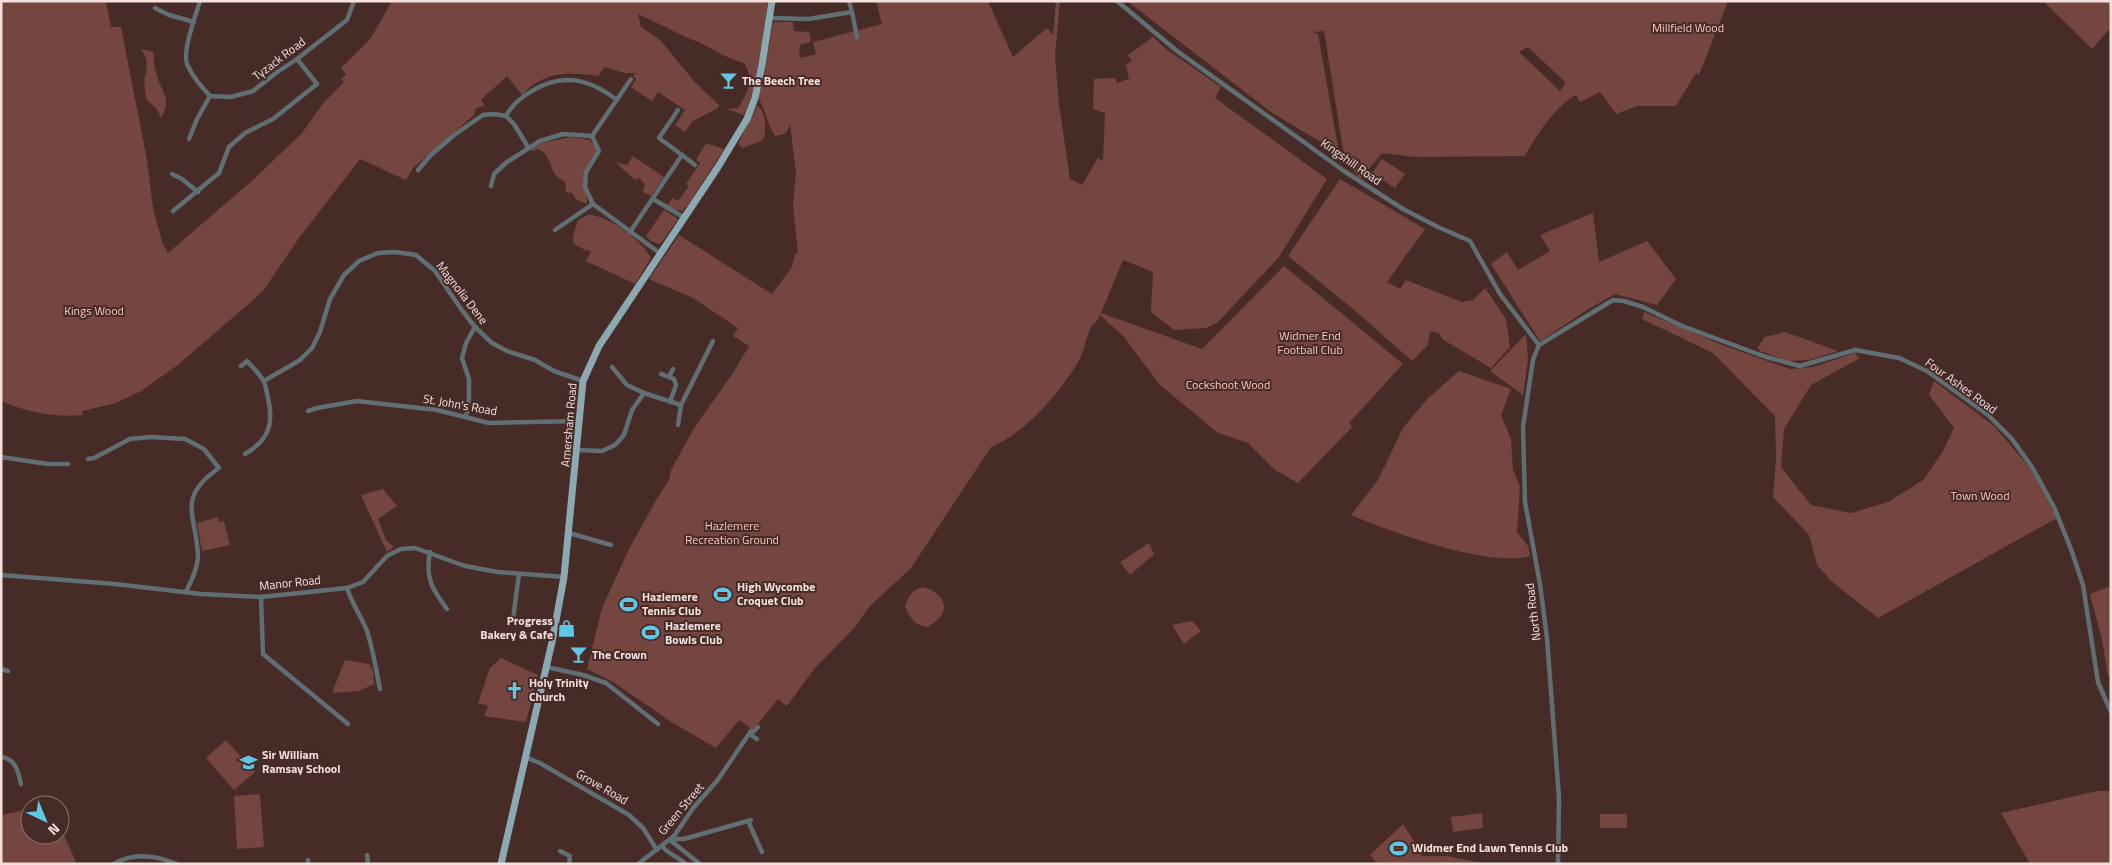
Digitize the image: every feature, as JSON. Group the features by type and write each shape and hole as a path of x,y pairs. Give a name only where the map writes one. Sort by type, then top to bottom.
{"main road":[{"name":"Amersham Road","path":"501,864 546,667 564,577 578,450 580,397 583,381 599,346 685,218 747,119 762,65 772,1"}],"street":[{"path":"189,139 197,119 210,96 197,83 186,62 187,45 200,1"},
{"name":"Tyzack Road","path":"210,96 231,97 254,91 276,72 297,60 347,20 354,1"},
{"path":"849,1 857,36"},
{"name":"Kingshill Road","path":"1117,1 1177,51 1344,170 1403,209 1438,228 1470,240 1500,294 1538,345"},
{"path":"155,8 169,15 194,22"},
{"path":"770,18 808,19 852,12"},
{"path":"173,212 218,173 229,147 245,133 273,119 317,84 297,60"},
{"path":"506,116 518,100 550,81 568,79 590,84 617,100"},
{"path":"592,136 631,79"},
{"path":"678,110 659,138 695,165"},
{"path":"418,170 430,156 454,135 483,115 506,116 514,124 528,147"},
{"path":"491,186 494,174 528,147 540,141 563,134 592,136"},
{"path":"592,136 599,152 586,172 585,187 593,204 661,254"},
{"path":"630,232 682,155"},
{"path":"172,174 182,179 198,192"},
{"path":"653,199 685,218"},
{"path":"555,230 593,204"},
{"name":"Magnolia Dene","path":"264,382 300,360 312,348 320,332 330,299 344,275 359,261 378,253 395,252 416,256 435,270 475,327 492,343 507,351 535,360 554,370 583,381"},
{"name":"Four Ashes Road","path":"1538,345 1613,300 1624,301 1643,307 1682,326 1766,357 1800,366 1855,350 1899,358 1927,371 1988,415 2012,440 2032,467 2054,507 2080,573 2098,682 2111,712"},
{"path":"466,417 469,398 468,379 462,358 466,344 475,327"},
{"path":"678,425 681,405 713,341"},
{"name":"North Road","path":"1538,345 1523,427 1525,502 1540,584 1547,638 1559,798 1558,864"},
{"path":"241,366 247,360 264,382 271,424 264,439 245,454"},
{"path":"612,367 627,385 644,393 681,405"},
{"path":"669,377 673,369"},
{"path":"661,374 674,379 676,385 670,402"},
{"path":"578,450 602,451 616,445 624,435 632,410 644,393"},
{"name":"St. John's Road","path":"308,411 357,401 438,410 489,423 580,422"},
{"path":"88,459 94,458 130,439 151,437 185,439 204,449 219,468 205,478 194,494 191,509 198,556 186,592"},
{"path":"1,457 48,464 68,464"},
{"path":"569,533 611,545"},
{"name":"Manor Road","path":"1,575 261,597 347,588 363,582 387,556 401,549 415,548 465,566 519,574 564,577"},
{"path":"430,552 427,567 430,581 436,595 448,609"},
{"path":"513,619 519,574"},
{"path":"347,588 352,603 367,633 380,689"},
{"path":"261,597 263,654 348,724"},
{"path":"546,667 583,675 606,683 658,724"},
{"path":"1,669 8,670"},
{"name":"Green Street","path":"638,864 671,840 694,807 717,781 750,734 758,728"},
{"path":"750,734 757,739"},
{"path":"1,757 12,761 17,768 21,784"},
{"name":"Grove Road","path":"525,757 540,763 629,815 643,828 657,850"},
{"path":"671,840 684,840 750,820 762,852"},
{"path":"671,840 700,864"},
{"path":"662,846 666,852 675,854 686,864"},
{"path":"560,851 570,856 569,864"},
{"path":"368,855 368,864"},
{"path":"114,864 122,859 154,857 178,864"}],"green space":[{"name":"Kings Wood","path":"1,1 106,1 111,27 121,27 147,160 153,208 162,242 168,253 255,178 302,133 324,102 344,82 341,79 346,75 341,68 371,38 392,1 768,1 757,75 744,115 727,109 738,108 747,92 749,75 744,63 729,58 638,14 641,27 660,40 694,81 719,105 718,108 693,121 685,132 675,125 685,110 658,92 652,101 631,87 636,79 633,76 636,73 624,73 605,67 598,76 557,75 539,81 522,95 507,76 481,100 485,106 476,108 474,115 413,168 406,180 360,159 299,238 263,291 178,365 141,391 116,403 82,411 83,415 62,416 41,413 1,401"},
{"path":"876,1 988,1 1013,57 1047,28 1053,35 1056,1 1060,1 1055,56 1059,104 1070,179 1082,185 1098,158 1103,161 1105,113 1093,109 1094,79 1115,78 1117,83 1129,79 1126,64 1132,61 1128,55 1153,37 1166,49 1221,87 1215,98 1327,179 1279,257 1217,323 1206,328 1174,330 1151,312 1153,272 1123,260 1101,313 1202,349 1284,266 1403,364 1349,423 1352,427 1298,483 1275,470 1248,443 1218,433 1160,385 1124,337 1100,315 1089,331 1080,358 1061,387 1028,423 1016,433 991,447 911,568 869,607 855,627 814,669 787,706 778,699 753,730 739,720 716,748 673,723 613,682 587,669 602,608 628,551 669,480 671,470 694,428 733,373 749,346 733,336 738,328 693,298 649,279 679,235 772,294 792,267 795,254 798,252 793,206 796,172 790,125 785,134 775,136 758,98 764,76 773,22 793,22 794,31 809,32 811,40 809,43 801,44 799,51 801,58 816,54 813,42 882,24"},
{"name":"Millfield Wood","path":"1127,1 1728,1 1699,75 1696,73 1676,106 1637,106 1616,114 1600,92 1580,102 1576,95 1554,113 1525,156 1415,157 1382,153 1360,179 1348,164 1343,149 1324,31 1313,32 1318,34 1339,153 1271,112","holes":["1528,47 1566,83 1560,91 1519,52"]},
{"path":"2043,1 2111,1 2111,27 2092,49"},
{"path":"141,49 153,52 156,73 166,100 161,118 157,109 146,99 144,82 147,63"},
{"path":"757,105 765,121 763,140 743,148 738,144"},
{"path":"571,137 590,140 597,149 584,175 587,204 577,200 571,192 568,194 564,181 555,174 543,152 531,149 542,143"},
{"path":"706,143 724,149 688,205 682,211 667,207 672,198 678,201 689,186 686,184 700,163 696,160"},
{"path":"633,156 664,177 651,196 643,192 645,184 639,178 635,180 615,162 627,165"},
{"path":"1382,159 1405,174 1395,188 1372,173"},
{"path":"1340,179 1425,229 1387,282 1400,289 1406,280 1462,302 1473,300 1485,288 1506,319 1510,347 1491,368 1442,339 1440,334 1430,331 1428,345 1412,361 1359,314 1288,256"},
{"path":"664,210 678,219 659,244 651,241 646,236"},
{"path":"1593,213 1599,262 1647,241 1676,279 1657,305 1615,294 1540,341 1491,264 1507,252 1518,270 1550,251 1540,235"},
{"path":"588,215 605,219 624,230 647,251 651,258 635,284 586,261 591,251 574,244 573,237 578,220"},
{"name":"Town Wood","path":"1644,312 1725,346 1790,369 1813,367 1855,353 1860,358 1811,385 1784,429 1781,467 1811,505 1851,513 1888,502 1923,480 1942,453 1954,428 1929,395 1934,381 1994,426 2030,468 2057,518 1878,618 1831,581 1817,565 1809,535 1773,497 1776,459 1775,416 1713,353 1642,319"},
{"path":"1785,332 1838,351 1809,360 1788,361 1760,351 1757,348 1765,337"},
{"path":"1526,334 1528,359 1523,395 1490,371"},
{"path":"1459,371 1511,389 1501,415 1511,439 1513,470 1520,486 1517,532 1528,546 1530,556 1512,558 1490,557 1466,553 1414,539 1351,515 1378,480 1403,428 1428,398"},
{"path":"383,489 397,506 378,519 386,540 394,547 387,552 361,495"},
{"path":"218,517 219,522 224,521 230,545 202,551 197,523"},
{"path":"1149,543 1154,554 1130,575 1120,562"},
{"path":"2111,586 2111,675 2108,676 2102,640 2090,594"},
{"path":"923,587 937,594 943,601 944,606 941,616 928,627 919,625 914,621 905,607 911,594"},
{"path":"1192,621 1201,631 1184,644 1172,625"},
{"path":"501,658 538,675 526,722 484,716 488,706 478,703 490,668"},
{"path":"345,660 369,664 373,670 374,684 359,691 332,693"},
{"path":"226,740 255,772 234,790 206,758"},
{"path":"2097,791 2111,791 2111,864 2030,864 2001,813"},
{"path":"260,794 264,847 237,849 234,796"},
{"path":"20,811 20,845 68,845 77,864 1,864 1,815"},
{"path":"1482,813 1483,828 1453,832 1451,817"},
{"path":"1600,814 1627,814 1627,828 1600,828"},
{"name":"Widmer End Lawn Tennis Club","path":"1403,824 1422,853 1421,856 1447,856 1485,864 1378,864 1370,855"}],"place":[{"name":"The Beech Tree","path":"728,81"},
{"name":"High Wycombe Croquet Club","path":"723,594"},
{"name":"Hazlemere Tennis Club","path":"628,604"},
{"name":"Progress Bakery & Cafe","path":"567,628"},
{"name":"Hazlemere Bowls Club","path":"651,633"},
{"name":"The Crown","path":"578,655"},
{"name":"Holy Trinity Church","path":"515,690"},
{"name":"Sir William Ramsay School","path":"248,762"},
{"name":"Widmer End Lawn Tennis Club","path":"1398,848"}],"park label":[{"name":"Widmer End Football Club","path":"1310,343"},
{"name":"Cockshoot Wood","path":"1228,385"},
{"name":"Hazlemere Recreation Ground","path":"732,533"}]}
